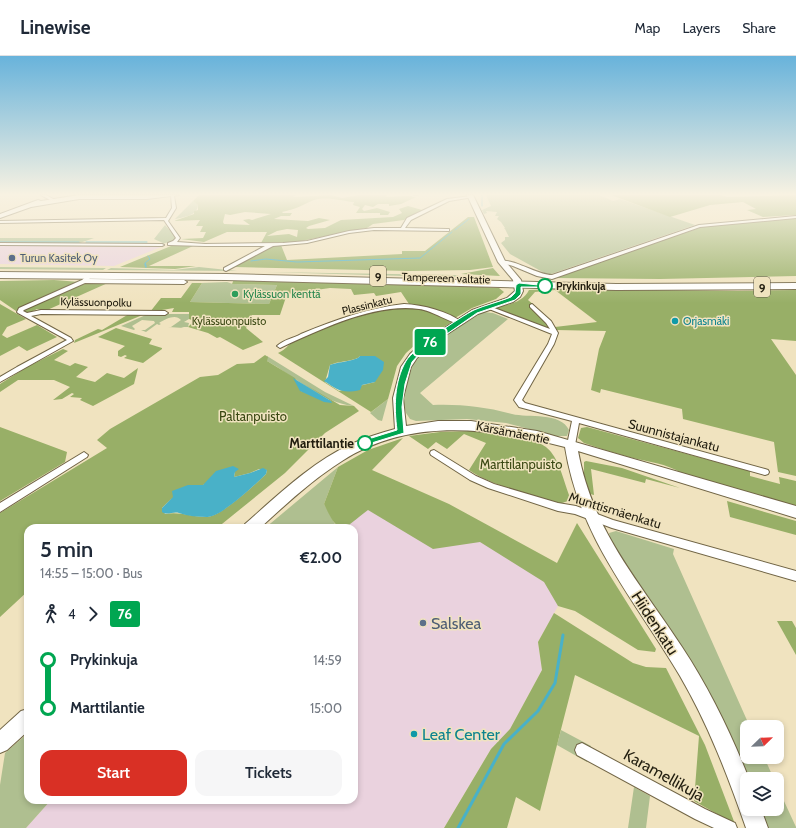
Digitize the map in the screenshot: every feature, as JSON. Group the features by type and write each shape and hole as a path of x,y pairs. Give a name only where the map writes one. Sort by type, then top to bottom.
{"highway":[{"name":"Tampereen valtatie","path":"0,271 260,274 653,287 796,286"},
{"name":"Tampereen valtatie","path":"0,275 86,278 226,277 518,283 796,281"},
{"path":"765,282 796,278"}],"street":[{"path":"172,243 177,240 178,236 173,231"},
{"path":"0,244 273,244 303,242 354,231"},
{"path":"401,431 398,412 398,398 404,374 409,362 426,344 475,312 513,298 518,294 518,283 502,262 487,231"},
{"path":"502,262 514,263 540,276 552,277 685,231"},
{"path":"226,269 273,244"},
{"path":"0,380 29,362 67,344 70,341 69,339 20,312 21,309 86,278"},
{"name":"Tampereen valtatie","path":"86,278 184,282"},
{"path":"532,306 549,322 555,333"},
{"name":"Plassinkatu","path":"280,346 350,318 396,307 421,307 460,323"},
{"path":"487,307 555,333"},
{"name":"Kylässuonpolku","path":"27,315 41,312 166,313"},
{"name":"Suunnistajankatu","path":"555,333 551,344 518,400 527,408 765,472"},
{"path":"571,445 576,421"},
{"name":"Kärsämäentie","path":"255,524 310,476 336,458 371,440 401,431 446,424 479,425 513,430 571,445 796,512"},
{"name":"Hiidenkatu","path":"571,445 577,478 591,517 617,565 676,654 706,708 732,761 740,782"},
{"name":"Munttismäenkatu","path":"434,453 482,482 558,507 581,511 591,517 796,576"},
{"path":"0,508 84,455"},
{"path":"0,743 24,722"},
{"name":"Karamellikuja","path":"582,750 700,814 730,828"},
{"path":"753,816 757,828"}],"shaded area":[{"path":"0,246 161,247 114,266 0,264"},
{"name":"Leaf Center","path":"364,501 481,535 550,578 558,606 538,642 542,670 510,729 491,749 444,828 26,828 47,804 358,804 358,524 335,524"}],"green space":[{"path":"160,231 171,231 176,237 176,240 162,244 163,243 154,239"},
{"path":"277,231 267,236 289,234 297,237 298,231 352,231 296,242 261,243 267,232 227,232 204,242 181,239 203,238 206,232 200,232"},
{"path":"450,231 479,231 493,267 470,270 409,271 234,267 276,245 281,245 287,260 402,254 402,251 425,251"},
{"path":"506,231 677,231 548,275 510,254 501,243 505,240 505,237 509,237"},
{"path":"690,231 796,231 796,276 660,279 552,278"},
{"path":"0,238 94,238 77,244 0,243"},
{"path":"171,246 193,246 149,266 196,266 175,269 120,267"},
{"path":"0,267 106,268 103,270 0,269"},
{"path":"199,267 237,271 107,270 111,268 174,270"},
{"path":"493,268 500,276 461,274"},
{"path":"266,272 455,275 463,277 441,277"},
{"name":"Kylässuonpuisto","path":"234,279 449,285 499,288 504,292 496,299 472,308 455,318 431,308 409,304 401,292 376,296 374,293 354,295 351,289 330,288 287,294 280,315 252,315 246,328 263,342 243,350 220,337 217,338 208,333 188,327 194,321 189,319 189,312 172,312 174,308 150,312 161,298 181,298 192,283 202,283 190,302 269,304 277,285 232,284"},
{"path":"54,280 80,282 16,311 0,300 0,281"},
{"path":"84,282 110,282 45,311 37,309 27,314 23,312 23,310"},
{"name":"Kylässuon kenttä","path":"227,282 233,284 277,285 269,304 190,302 202,283"},
{"path":"570,289 738,291 796,290 796,341 771,339 796,375 796,476 778,472 774,442 683,419 682,409 601,389 600,393 591,390 599,349 606,331 556,330 555,327 597,322 555,290 535,292 528,300 534,305 530,306 549,327 548,328 499,311 496,307 511,304 519,300 529,290"},
{"path":"0,304 26,319 7,327 2,335 7,338 37,325 57,337 27,351 19,346 0,356"},
{"path":"402,307 425,309 452,322 416,344 406,353 397,366 388,399 371,412 278,353 289,344 317,330 346,320","holes":["360,356 375,356 375,382 339,391 325,382 330,365 355,359"]},
{"path":"483,312 493,313 508,319 420,393 433,405 473,406 512,414 559,420 565,424 569,430 567,436 556,436 506,423 467,419 416,421 410,419 406,413 403,401 413,364 432,344"},
{"path":"129,314 145,314 74,343 75,340 98,329 102,330"},
{"path":"148,314 189,314 189,319 184,322 189,323 188,327 181,327 184,328 168,327 171,327 181,320 177,317 168,318 159,323 161,324 157,324 146,332 141,330 145,330 155,323 154,321 142,320 132,326 135,329 134,330 121,326"},
{"path":"116,328 152,339 149,344 162,349 143,363 124,358 127,356 125,355 121,357 118,356 118,351 125,346 98,337"},
{"path":"63,349 68,351 54,360 70,366 75,363 88,367 76,377 95,382 107,373 124,378 138,368 134,384 93,406 80,400 82,398 70,397 74,394 72,393 62,399 53,400 70,387 54,380 18,380 0,392 0,384 27,367"},
{"name":"Paltanpuisto","path":"265,355 268,357 267,361 295,378 301,391 331,401 306,385 340,405 354,406 359,411 325,433 285,473 222,524 24,524 24,595 0,617 0,513 107,448 97,440 110,429 200,377 218,375 237,364 254,363","holes":["259,469 267,470 266,474 229,506 213,516 202,517 176,513 165,514 162,508 171,499 186,490 235,472 234,477"]},
{"path":"267,356 325,392 354,406 331,400 309,388 267,361"},
{"path":"388,399 382,421 378,420 370,413"},
{"path":"0,427 67,452 65,462 0,501"},
{"path":"587,427 750,471 750,476 780,484 779,477 796,481 796,508 683,474 670,467 584,443 578,438 581,428"},
{"name":"Marttilanpuisto","path":"440,432 490,432 526,438 545,446 554,456 559,467 569,495 568,501 557,503 512,489 489,481 469,470 486,443 464,434 447,449 436,442 428,449 409,436"},
{"path":"403,438 372,470 449,504 557,563 577,523 656,649 655,652 638,650 575,611 558,606 544,582 480,542 433,549 368,510 350,524 336,524 329,515 324,504 338,467 368,450"},
{"path":"586,461 622,468 680,488 646,479 645,483 591,469 594,495 590,494 584,476 584,462"},
{"path":"338,467 324,504 335,524 270,524"},
{"path":"727,501 796,521 796,535 730,517"},
{"path":"616,531 674,549 673,554 747,720 740,720 740,764 767,764 771,772 744,772 611,542 609,533"},
{"path":"554,613 633,663 646,667 666,668 705,745 735,824 694,801 699,736 575,675 540,811 516,797 507,828 444,828 491,749 510,729 542,670 538,642"},
{"path":"777,621 792,621 796,628 796,655"},
{"path":"561,730 591,746 587,762 557,745"},
{"path":"24,736 24,804 47,804 26,828 0,828 0,785 5,753"},
{"path":"634,787 650,796 646,828 628,828"},
{"path":"784,801 796,828 766,828 762,816 784,816"}],"water":[{"path":"360,356 375,356 384,362 383,370 375,382 362,385 360,390 349,392 337,389 324,381 328,377 330,365 355,359"},
{"path":"293,378 332,403 324,402 300,391"},
{"path":"233,466 239,469 235,472 234,477 263,468 267,470 266,474 246,492 229,506 213,516 200,517 177,513 166,514 162,512 162,508 173,497 172,491 188,485 203,485 216,471"}],"waterway":[{"path":"251,261 266,259 297,262 420,258 452,232"},
{"path":"0,242 79,242"},
{"path":"86,242 147,242"},
{"path":"146,265 145,263 150,259 148,256"},
{"path":"458,828 504,744 538,711 555,683 563,635"}],"bus line":[{"name":"76","path":"365,443 379,437 401,431 398,412 398,398 401,384 406,367 419,350 475,312 513,298 518,294 519,285 545,286"}],"place":[{"name":"Turun Kasitek Oy","path":"12,258"},
{"name":"Prykinkuja","path":"545,286"},
{"name":"Kylässuon kenttä","path":"235,294"},
{"name":"Orjasmäki","path":"675,321"},
{"name":"Marttilantie","path":"365,443"},
{"name":"Salskea","path":"423,623"},
{"name":"Leaf Center","path":"414,734"}]}
